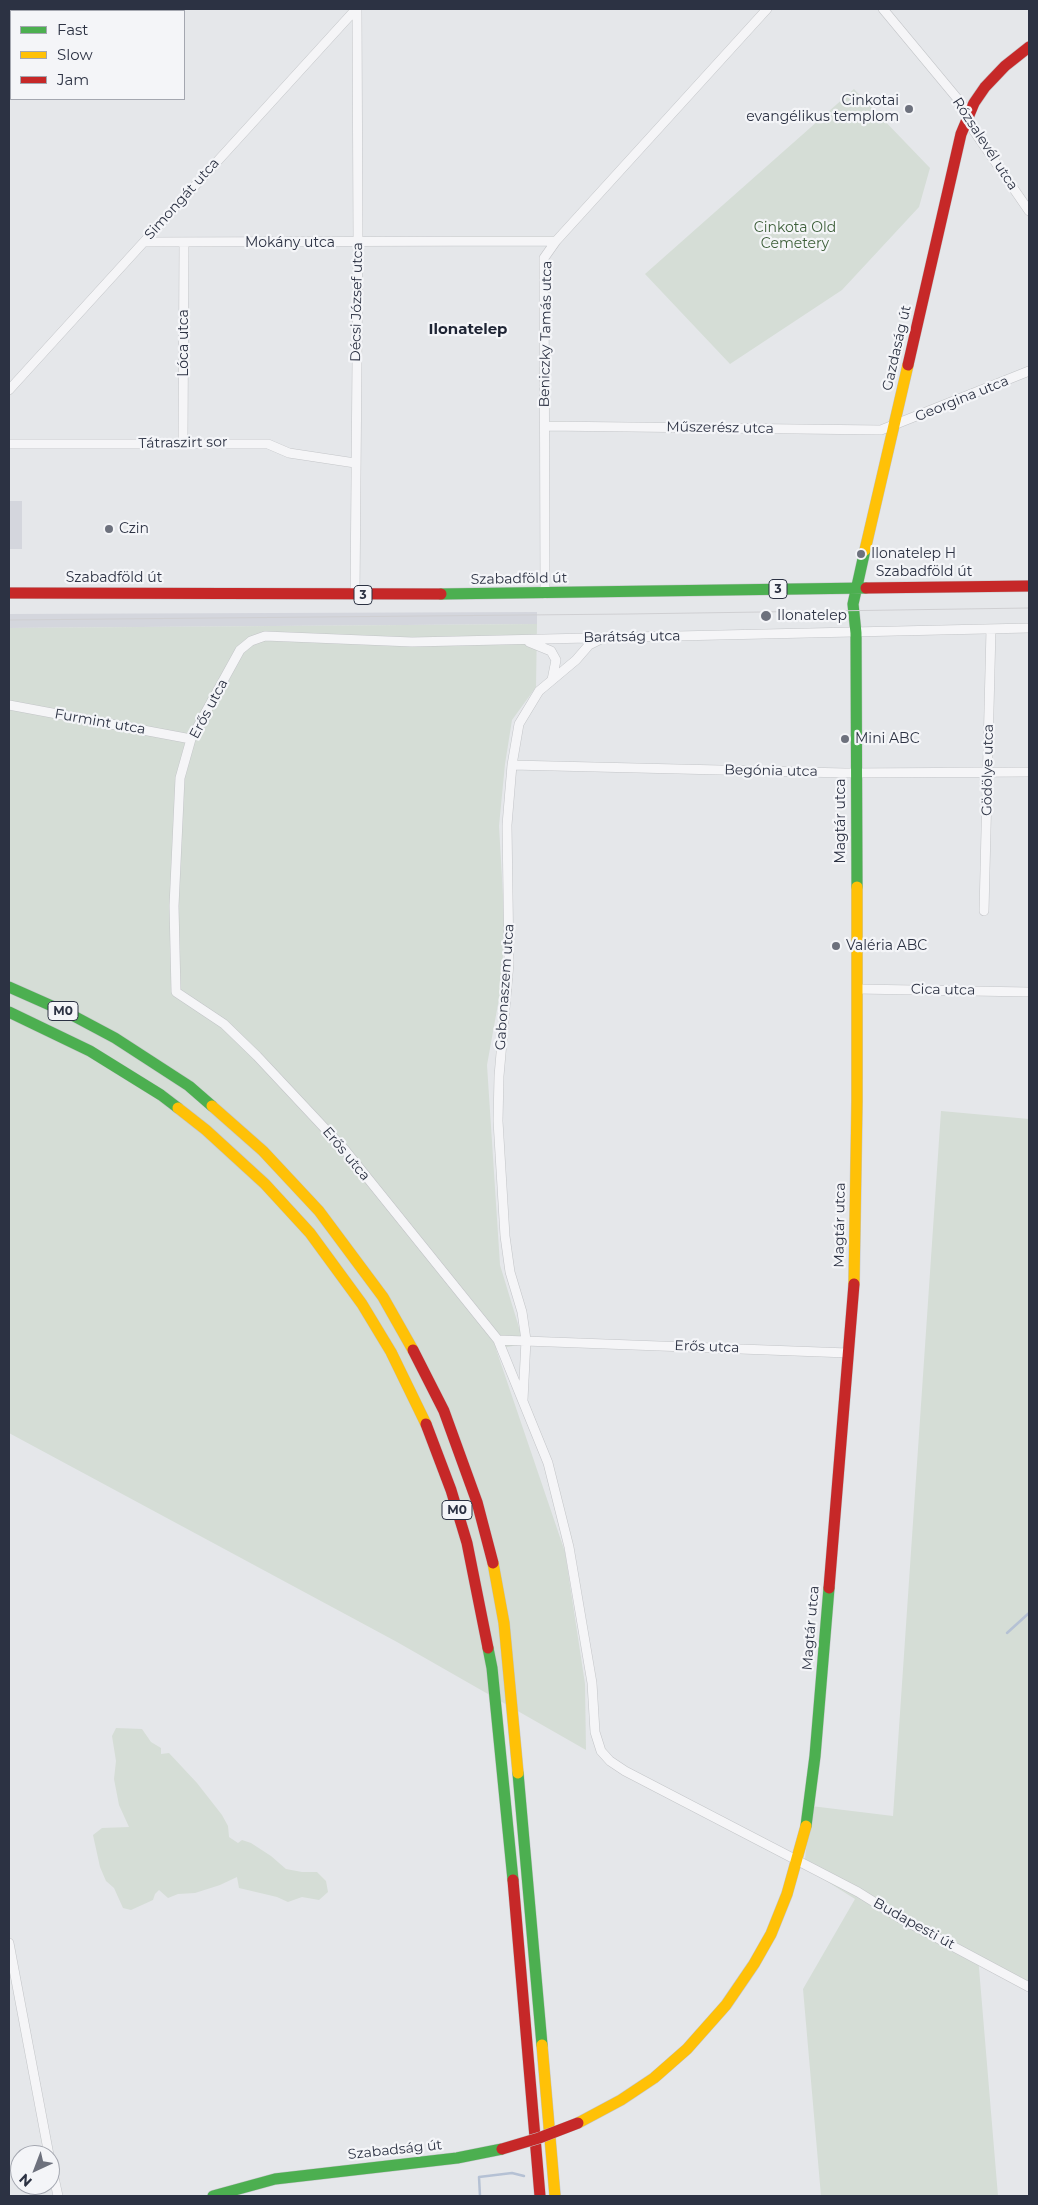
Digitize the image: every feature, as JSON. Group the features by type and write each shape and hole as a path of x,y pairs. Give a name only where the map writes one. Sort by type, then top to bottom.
{"main road":[{"name":"Gazdaság út","path":"857,588 957,150 968,116 985,87 1005,66 1029,48"},
{"name":"Szabadföld út","path":"9,593 545,594 1029,586"},
{"name":"Magtár utca","path":"578,2123 621,2100 654,2078 687,2049 717,2017 740,1986 762,1950 779,1916 805,1834 812,1792 855,1252 857,989 856,633 853,604 857,588"},
{"name":"M0","path":"9,987 70,1014 145,1057 189,1086 263,1151 319,1211 364,1270 398,1322 438,1397 477,1502 494,1568 504,1622 554,2196"},
{"name":"M0","path":"9,1012 90,1050 161,1095 206,1130 265,1184 310,1233 352,1290 377,1327 422,1414 452,1490 465,1534 492,1668 503,1770 540,2196"},
{"name":"Szabadság út","path":"214,2196 274,2179 457,2158 502,2149 539,2138 578,2123"}],"street":[{"name":"Simongát utca","path":"9,390 356,9"},
{"name":"Décsi József utca","path":"355,595 358,243 356,9"},
{"name":"Beniczky Tamás utca","path":"545,594 544,258 556,241 767,9"},
{"name":"Rózsalevél utca","path":"883,9 966,109 974,131 1029,211"},
{"name":"Mokány utca","path":"144,242 358,243 556,241"},
{"name":"Lóca utca","path":"183,444 184,243"},
{"name":"Georgina utca","path":"895,426 1029,372"},
{"name":"Műszerész utca","path":"544,426 881,430 895,426"},
{"name":"Tátraszirt sor","path":"9,444 268,444 289,453 355,463"},
{"name":"Barátság utca","path":"240,650 252,640 265,636 412,642 1029,628"},
{"name":"Gödölye utca","path":"984,911 991,629"},
{"name":"Gabonaszem utca","path":"523,1401 526,1371 526,1340 522,1312 510,1272 505,1236 498,1121 499,1076 509,963 507,825 512,765 519,724 540,691 589,645 604,638"},
{"path":"524,640 551,651 556,660 552,680"},
{"name":"Erős utca","path":"240,650 191,739 180,778 174,906 176,992 224,1024 257,1056 345,1150 498,1340 848,1353"},
{"name":"Furmint utca","path":"9,705 191,739"},
{"name":"Begónia utca","path":"512,765 845,773 1029,772"},
{"name":"Cica utca","path":"857,989 1029,992"},
{"name":"Budapesti út","path":"498,1340 548,1463 570,1547 592,1683 595,1732 601,1751 610,1761 625,1771 798,1861 1029,1987"},
{"path":"9,1943 47,2145"}],"shaded area":[{"path":"9,501 22,501 22,549 9,549"},
{"path":"537,612 537,624 9,628 9,614"}],"green space":[{"name":"Cinkota Old Cemetery","path":"854,89 930,168 919,207 842,290 730,364 645,274"},
{"path":"537,624 536,687 512,720 505,764 499,826 505,930 500,993 487,1065 500,1265 524,1344 496,1349 565,1552 585,1684 586,1750 397,1642 9,1433 9,628"},
{"path":"941,1111 1029,1119 1029,1982 978,1956 998,2196 821,2196 803,1989 855,1899 804,1867 811,1806 893,1816"},
{"path":"116,1728 142,1729 151,1742 161,1748 161,1754 169,1753 197,1783 222,1815 228,1826 229,1837 238,1843 242,1840 251,1843 286,1869 317,1872 326,1881 328,1892 319,1900 302,1897 288,1902 277,1897 239,1888 237,1877 195,1893 178,1894 168,1898 159,1890 153,1900 131,1910 123,1908 114,1888 106,1881 100,1867 93,1835 102,1828 129,1827 119,1805 114,1779 116,1761 112,1736"}],"waterway":[{"path":"1007,1633 1029,1613"},
{"path":"480,2196 479,2177 512,2173 524,2176"}],"tram line":[{"path":"9,620 1029,608"}],"traffic: fast":[{"path":"857,887 856,633 853,604 865,550"},
{"path":"441,594 866,588"},
{"path":"9,987 70,1014 115,1038 189,1086 212,1106"},
{"path":"9,1012 90,1051 161,1095 178,1108"},
{"path":"806,1826 815,1756 829,1588"},
{"path":"488,1648 492,1668 513,1880"},
{"path":"518,1773 542,2045"},
{"path":"213,2196 275,2179 457,2158 502,2149"}],"traffic: slow":[{"path":"865,550 908,365"},
{"path":"854,1284 857,1101 857,887"},
{"path":"212,1106 263,1151 319,1211 383,1297 413,1350"},
{"path":"178,1108 206,1130 265,1184 310,1233 362,1304 391,1352 426,1424"},
{"path":"493,1563 504,1623 518,1773"},
{"path":"578,2123 621,2100 654,2078 687,2049 726,2005 754,1964 771,1934 787,1894 806,1826"},
{"path":"542,2045 555,2196"}],"traffic: jam":[{"path":"908,365 961,134 974,103 985,87 1005,66 1029,47"},
{"path":"866,588 1029,586"},
{"path":"9,593 441,594"},
{"path":"829,1588 854,1284"},
{"path":"413,1350 444,1411 477,1502 493,1563"},
{"path":"426,1424 451,1490 467,1543 488,1648"},
{"path":"513,1880 540,2196"},
{"path":"502,2149 539,2138 578,2123"}],"place":[{"name":"Cinkotai evangélikus templom","path":"909,109"},
{"name":"Czin","path":"109,529"},
{"name":"Ilonatelep H","path":"861,554"},
{"name":"Ilonatelep","path":"766,616"},
{"name":"Mini ABC","path":"845,739"},
{"name":"Valéria ABC","path":"836,946"}],"district":[{"name":"Ilonatelep","path":"468,330"}]}
